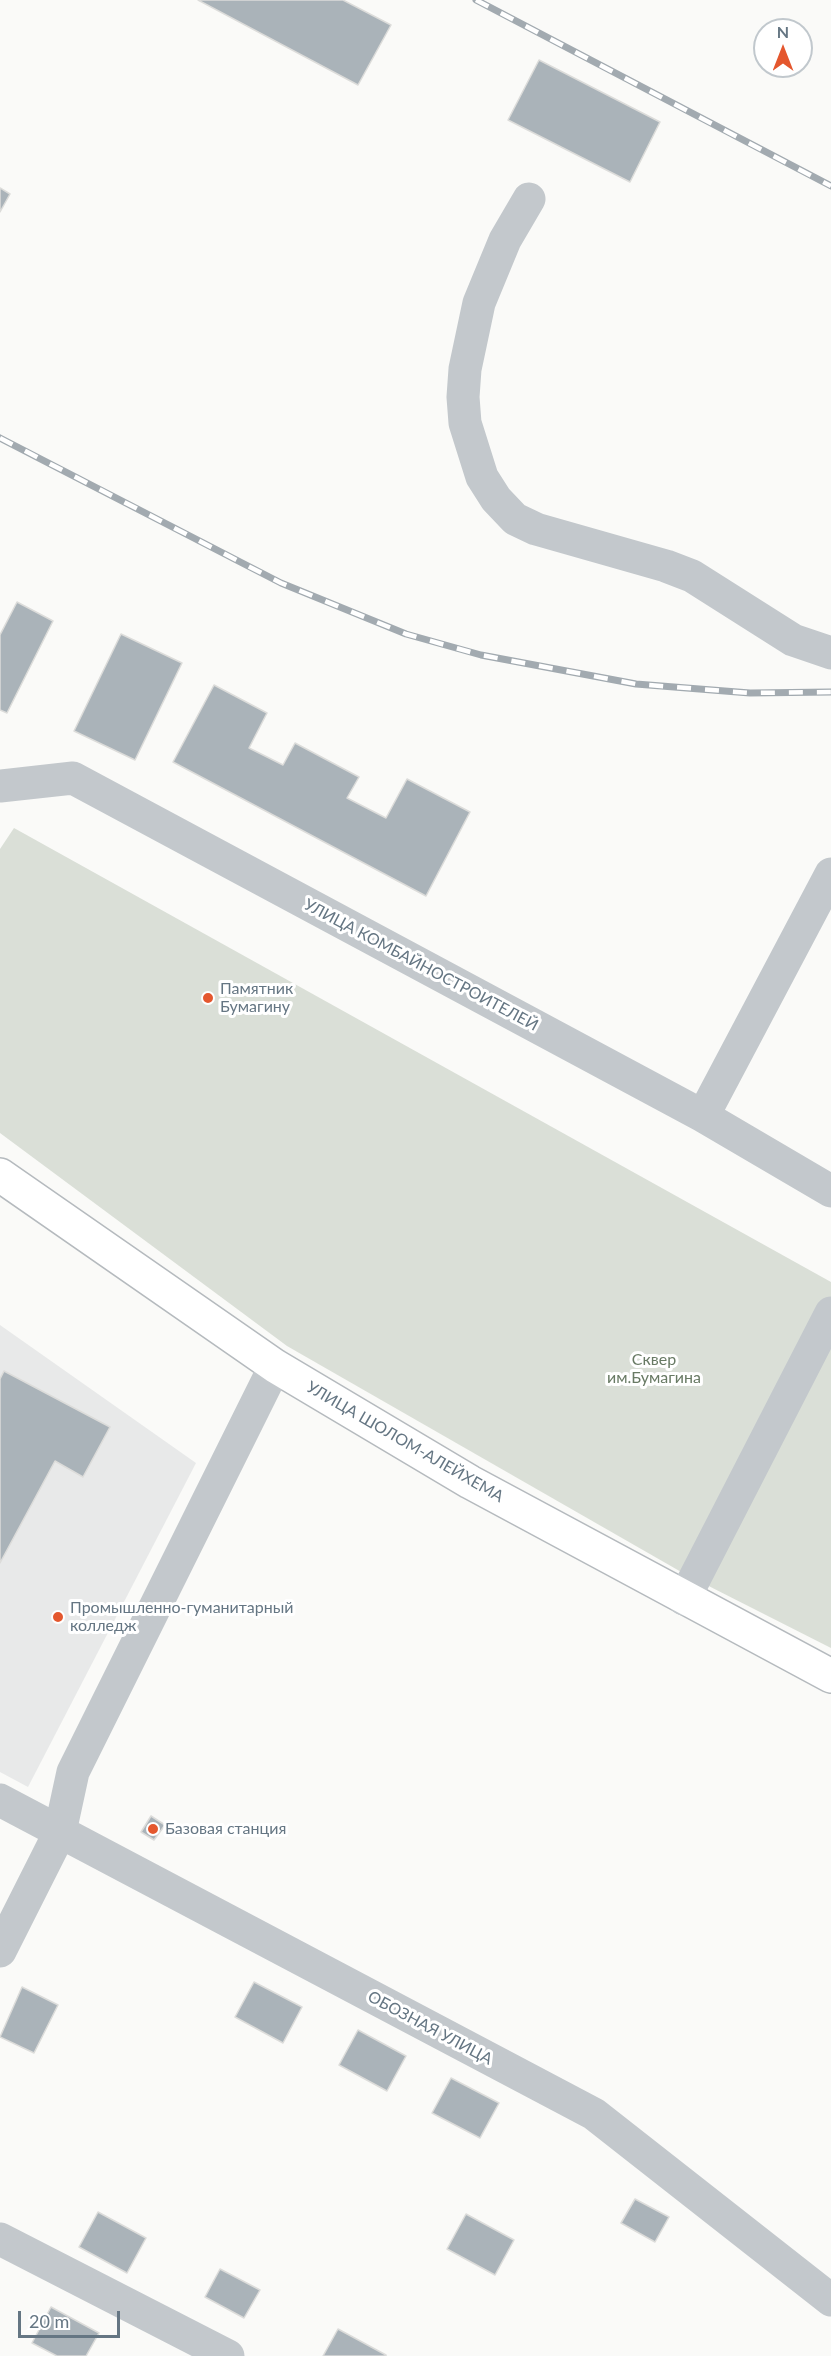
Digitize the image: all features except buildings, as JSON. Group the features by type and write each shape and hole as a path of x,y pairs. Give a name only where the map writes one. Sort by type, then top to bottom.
{"main road":[{"name":"УЛИЦА ШОЛОМ-АЛЕЙХЕМА","path":"0,1175 275,1366 470,1482 831,1676"}],"street":[{"path":"528,199 505,240 479,303 465,369 463,397 465,423 482,477 496,499 515,519 536,529 666,566 692,576 793,640 831,653"},
{"name":"УЛИЦА КОМБАЙНОСТРОИТЕЛЕЙ","path":"0,786 73,778 703,1116 831,1191"},
{"path":"703,1116 831,874"},
{"path":"684,1599 831,1313"},
{"path":"0,1951 60,1832 73,1772 275,1366"},
{"name":"ОБОЗНАЯ УЛИЦА","path":"0,1800 594,2114 831,2300"},
{"path":"0,2239 228,2356"}],"shaded area":[{"name":"Промышленно-гуманитарный колледж","path":"0,1325 196,1463 28,1787 0,1772"}],"green space":[{"name":"Сквер им.Бумагина","path":"14,828 831,1282 831,1648 683,1573 287,1346 0,1133 0,849"}],"railway":[{"path":"476,0 831,186"},
{"path":"0,438 281,583 406,634 481,655 636,684 750,693 831,692"}],"place":[{"name":"Памятник Бумагину","path":"208,998"},
{"name":"Промышленно-гуманитарный колледж","path":"58,1617"},
{"name":"Базовая станция","path":"153,1829"}]}
